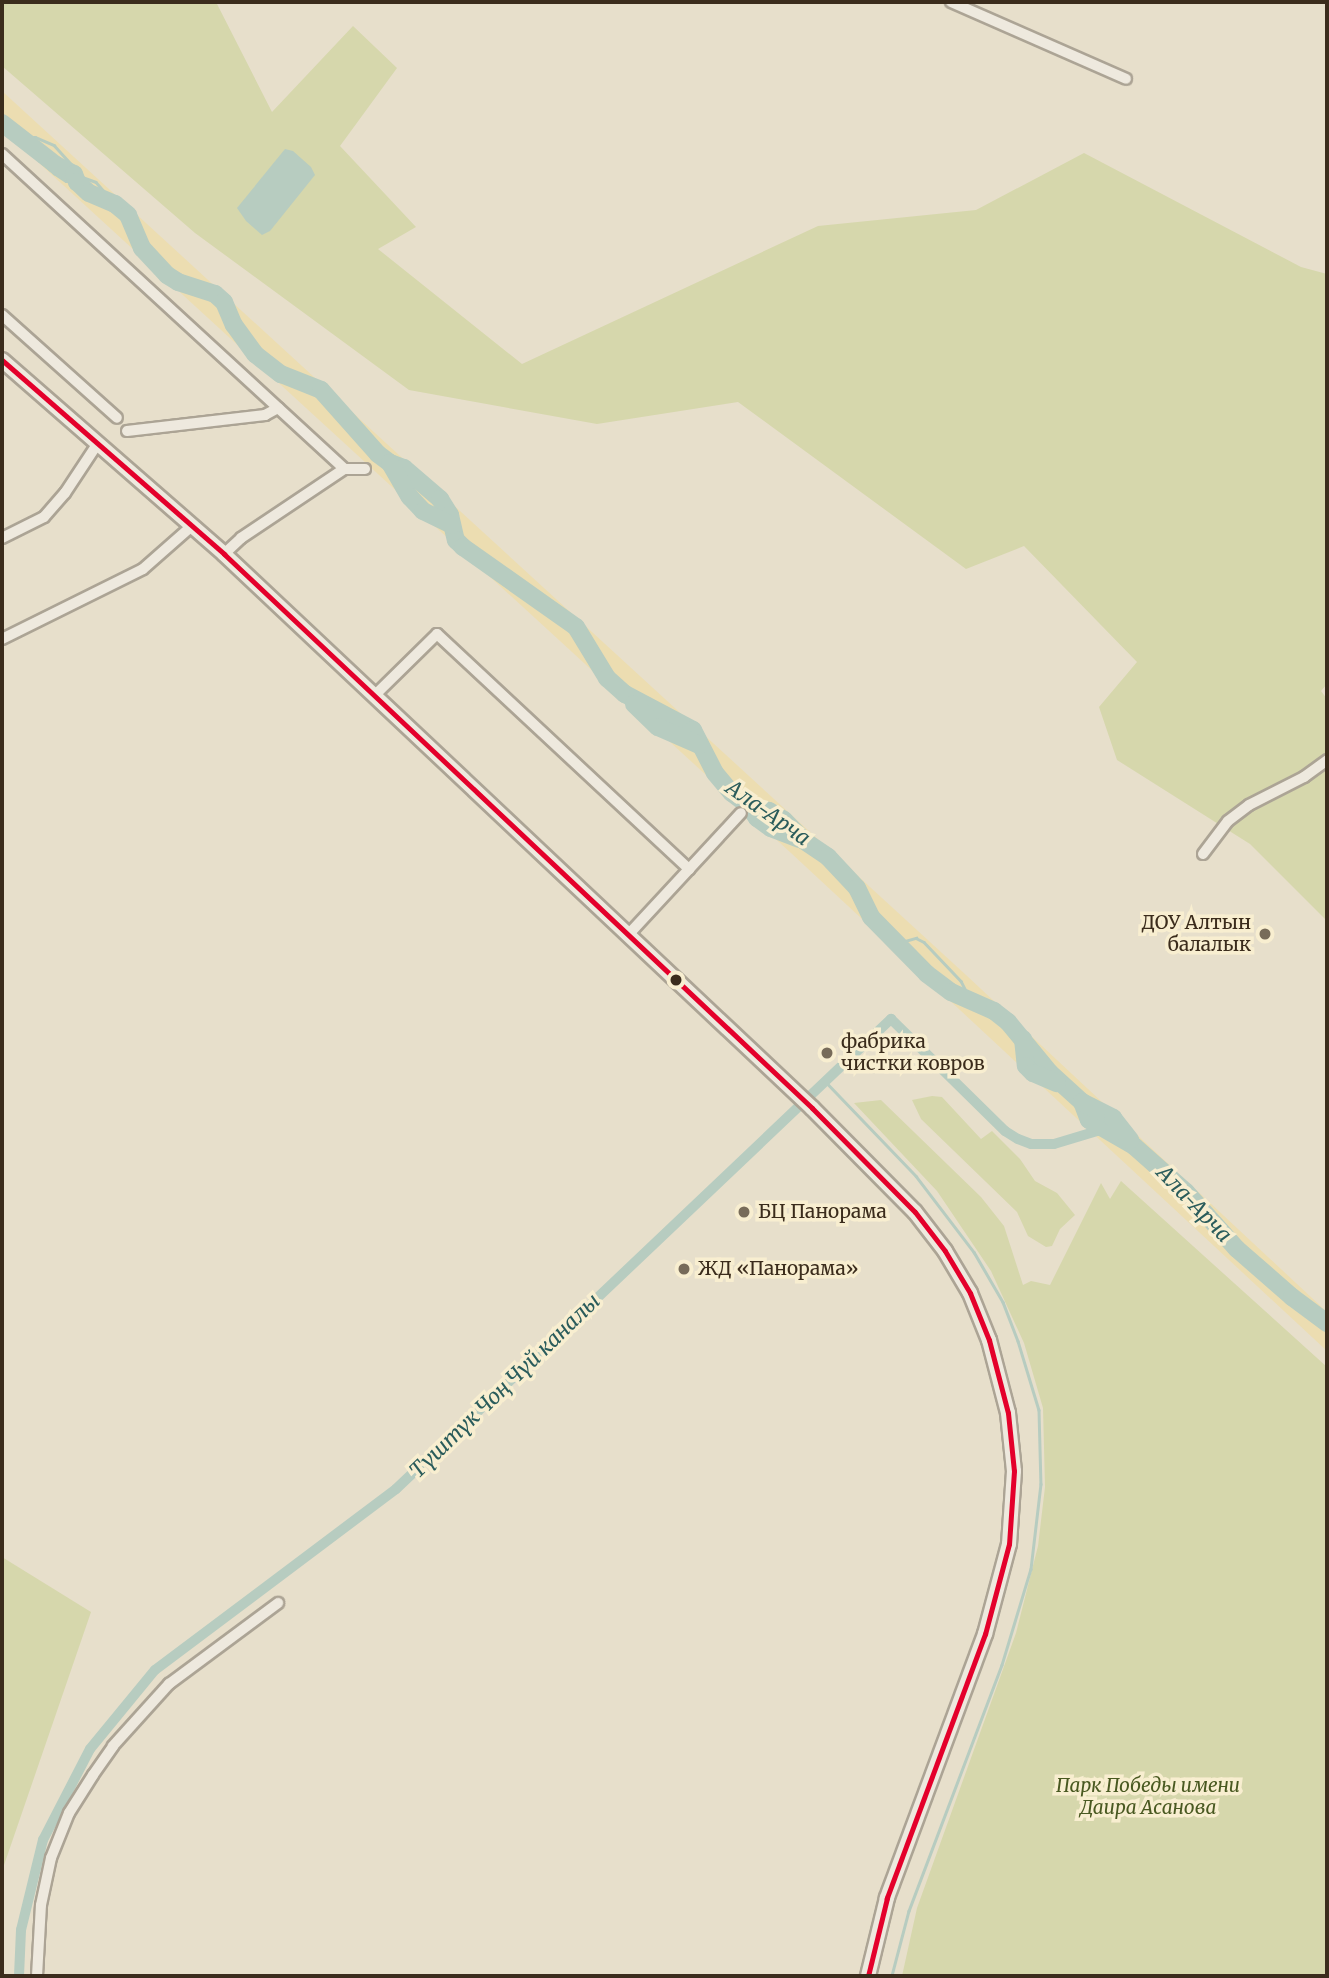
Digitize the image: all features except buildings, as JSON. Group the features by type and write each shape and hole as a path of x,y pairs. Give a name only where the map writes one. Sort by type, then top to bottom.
{"main road":[{"path":"2,360 224,554 812,1108 908,1203 959,1273 980,1316 997,1364 1008,1413 1014,1471 1011,1532 996,1600 974,1667 899,1863 879,1923 867,1976"}],"street":[{"path":"951,2 1126,79"},
{"path":"2,154 344,469"},
{"path":"2,315 117,418"},
{"path":"127,431 265,415 278,408"},
{"path":"2,538 44,517 65,493 98,443"},
{"path":"224,554 241,538 344,469 365,469"},
{"path":"2,639 143,569 192,526"},
{"path":"374,695 436,634 689,869"},
{"path":"1203,854 1228,821 1249,806 1304,777 1327,760"},
{"path":"628,935 741,813"},
{"path":"37,1976 41,1905 51,1858 69,1813 93,1775 113,1746 169,1685 278,1603"}],"green space":[{"path":"2,2 216,2 272,112 353,26 397,68 340,146 416,227 378,249 522,364 818,226 976,210 1084,153 1301,267 1327,274 1327,684 1321,691 1327,699 1327,921 1250,844 1117,760 1099,707 1137,662 1024,546 966,569 738,402 597,424 409,390 195,233 2,66"},
{"path":"942,1097 981,1139 992,1131 1020,1159 1035,1181 1057,1193 1075,1215 1060,1229 1052,1246 1046,1247 1028,1236 1017,1212 921,1119 912,1100"},
{"name":"Парк Победы имени Даира Асанова","path":"881,1100 981,1197 1004,1226 1023,1285 1031,1281 1050,1285 1101,1183 1110,1199 1121,1181 1327,1367 1327,1976 902,1976 917,1908 1016,1633 1038,1546 1045,1487 1043,1408 1024,1343 991,1271 937,1191 854,1103"},
{"path":"2,1557 91,1612 2,1871"}],"sand":[{"path":"2,91 966,975 1327,1312 1327,1351 791,853 2,129"}],"shaded area":[{"path":"285,149 293,151 311,167 315,175 270,231 262,235 246,221 237,208"}],"waterway":[{"name":"Ала-Арча","path":"2,123 56,165 74,174 77,182 89,193 115,204 128,215 142,248 167,275 178,282 215,294 224,302 234,325 255,354 281,374 321,390 378,454 390,463 404,468 440,499 450,515 456,540 463,547 576,627 607,678 625,694 693,730 715,773 732,793 748,805 769,811 784,820 803,840 828,857 857,888 871,917 927,974 951,992 994,1011 1008,1022 1050,1073 1082,1102 1089,1120 1134,1146 1186,1192 1237,1249 1292,1297 1327,1323"},
{"path":"22,138 35,137 54,145 72,165 74,174 96,182 115,204"},
{"path":"34,147 39,160 54,173 66,181 77,182"},
{"path":"390,463 410,497 423,511 452,525"},
{"path":"403,482 434,493"},
{"path":"634,704 658,727 699,745"},
{"path":"748,805 757,818 771,828 799,839"},
{"path":"898,943 916,938 924,942 961,981 970,999"},
{"name":"Түштүк Чоң Чүй каналы","path":"19,1976 21,1930 43,1840 90,1749 155,1670 396,1489 891,1019 1005,1131 1018,1139 1031,1144 1054,1144 1104,1129"},
{"path":"1023,1039 1026,1066 1033,1073 1057,1083"},
{"path":"825,1081 916,1176 974,1252 1003,1302 1039,1410 1041,1484 1031,1569 1002,1665 909,1911 892,1976"},
{"path":"1082,1102 1113,1118 1130,1140"}],"transit line":[{"path":"2,360 224,554 812,1108 915,1212 945,1251 970,1293 989,1340 1008,1413 1014,1471 1009,1544 985,1634 887,1898 868,1976"}],"place":[{"name":"ДОУ Алтын балалык","path":"1265,934"},
{"name":"фабрика чистки ковров","path":"827,1053"},
{"name":"БЦ Панорама","path":"744,1212"},
{"name":"ЖД «Панорама»","path":"684,1269"}]}
